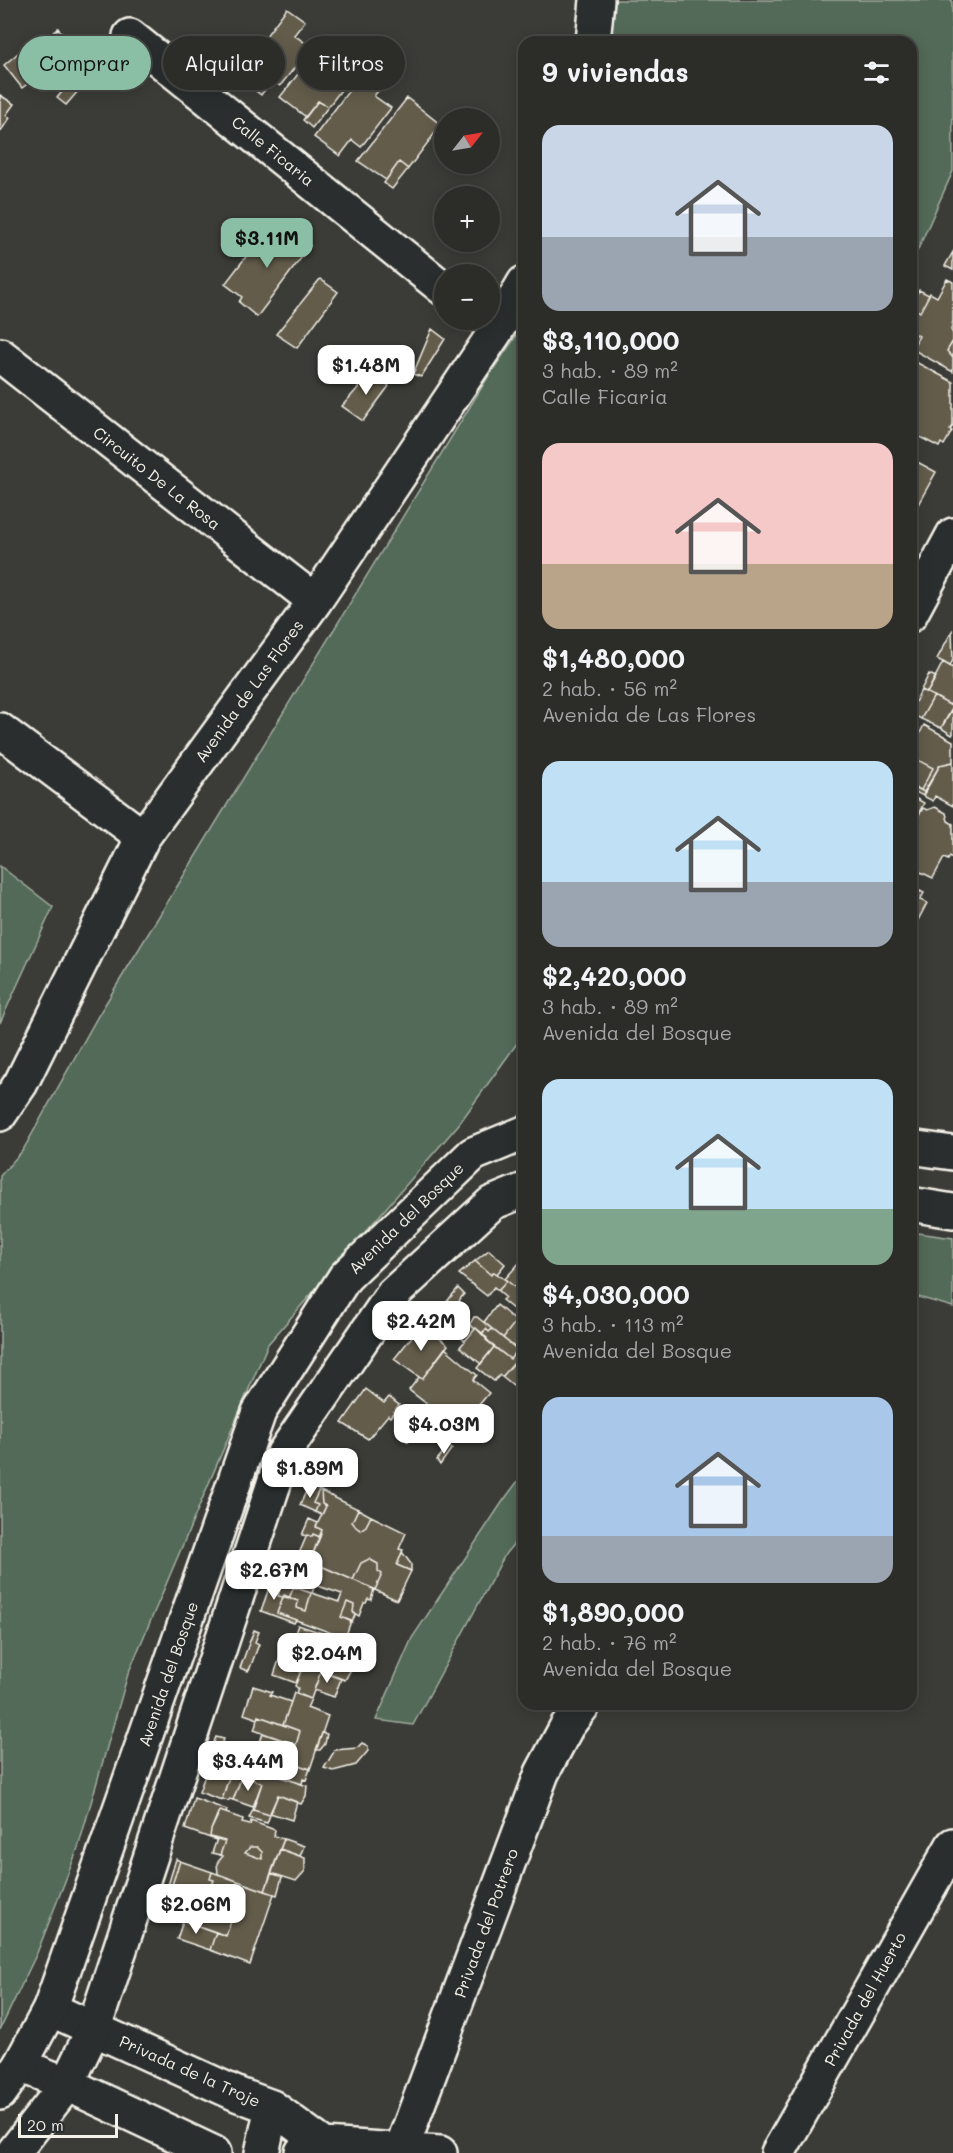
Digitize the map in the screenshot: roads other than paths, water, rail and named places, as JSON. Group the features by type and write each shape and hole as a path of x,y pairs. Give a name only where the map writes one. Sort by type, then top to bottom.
{"street":[{"path":"594,36 597,0"},
{"name":"Calle Ficaria","path":"151,53 434,281"},
{"name":"Avenida de Las Flores","path":"500,312 518,290"},
{"name":"Avenida de Las Flores","path":"0,1114 21,1083 143,837 315,601 486,330"},
{"name":"Circuito De La Rosa","path":"0,355 315,601"},
{"path":"917,602 953,535"},
{"path":"0,730 143,837"},
{"name":"Avenida del Bosque","path":"0,2093 20,2065 50,2009 260,1412 345,1276 473,1154 518,1135"},
{"path":"917,1148 953,1152"},
{"path":"13,2153 67,2084 94,2028 284,1453 393,1294 492,1203 518,1192"},
{"path":"917,1205 953,1211"},
{"name":"Privada del Potrero","path":"401,2150 542,1773 567,1726 579,1710"},
{"name":"Privada del Huerto","path":"778,2153 953,1845"},
{"name":"Privada de la Troje","path":"50,2009 272,2107 312,2149 440,2153"},
{"path":"20,2065 67,2084 214,2153"},
{"path":"262,2153 272,2107"}]}
